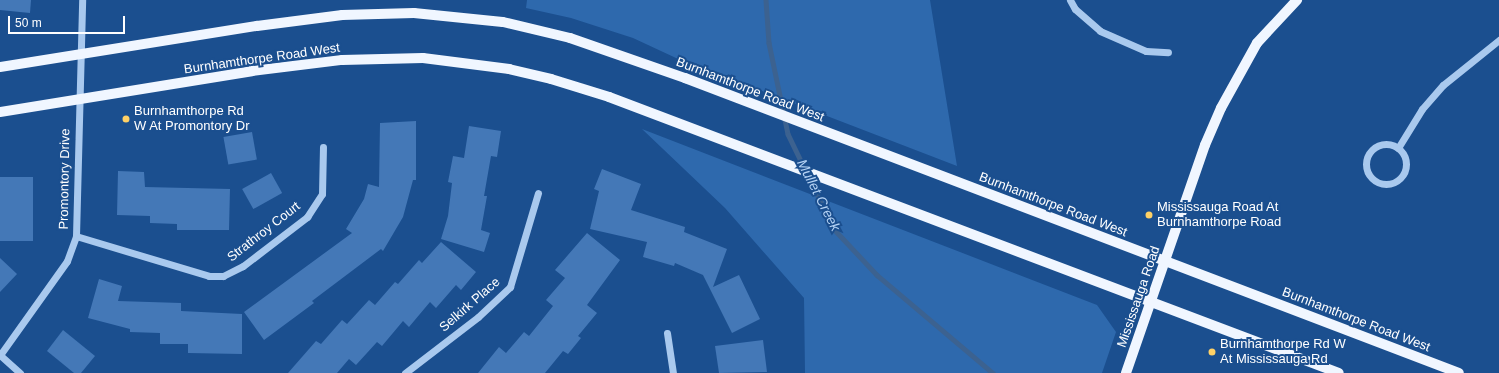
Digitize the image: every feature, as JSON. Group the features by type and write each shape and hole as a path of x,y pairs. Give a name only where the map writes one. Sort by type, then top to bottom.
{"main road":[{"name":"Mississauga Road","path":"1126,373 1205,145 1221,108 1257,42 1297,0"},
{"name":"Burnhamthorpe Road West","path":"0,67 299,20 364,14 414,14 480,19 544,31 606,50 685,78 1459,373"},
{"name":"Burnhamthorpe Road West","path":"0,112 300,64 368,58 423,58 485,65 551,78 670,120 1339,373"}],"street":[{"name":"Promontory Drive","path":"0,355 63,267 76,236 82,0"},
{"path":"1070,0 1075,9 1100,31 1146,51 1168,52"},
{"path":"1398,148 1422,109 1443,85 1499,40"},
{"path":"1390,144 1398,148 1407,163 1400,180 1391,184 1374,181 1368,174 1366,165 1367,156 1372,149 1390,144"},
{"name":"Strathroy Court","path":"76,236 209,276 223,276 242,266 307,217 322,194 323,148"},
{"name":"Selkirk Place","path":"405,373 478,317 510,287 538,193"},
{"path":"667,333 674,373"},
{"path":"0,355 20,373"}],"shaded area":[{"path":"527,0 930,0 957,166 676,58 633,38 571,18 526,8"},
{"path":"642,129 1097,305 1116,332 1102,373 805,373 804,298 725,208"}],"building":[{"path":"0,0 31,0 30,13 0,10"},
{"path":"416,121 416,180 413,180 403,217 383,251 381,249 312,301 314,303 264,340 244,312 352,233 346,229 364,199 368,184 379,187 380,123"},
{"path":"469,126 501,131 497,157 491,156 484,196 487,196 481,230 490,233 484,252 441,239 448,216 452,183 448,182 453,156 464,158"},
{"path":"252,132 257,160 228,165 223,137"},
{"path":"602,169 641,184 631,210 685,227 684,232 727,249 713,287 739,275 760,319 732,333 703,275 675,263 674,266 643,257 647,242 590,229 599,191 594,189"},
{"path":"118,171 144,172 145,187 230,189 229,230 177,230 177,224 150,223 150,216 117,215"},
{"path":"271,173 282,193 253,209 242,189"},
{"path":"0,177 33,177 33,241 0,241"},
{"path":"587,233 620,260 587,305 597,313 578,336 581,338 568,354 563,351 545,373 478,373 499,347 506,353 524,332 529,336 553,306 546,300 565,278 555,270"},
{"path":"441,242 476,272 461,290 456,285 436,308 430,302 409,327 403,321 382,346 377,342 356,365 349,359 337,373 288,373 316,341 321,344 342,320 347,324 369,300 375,305 395,282 398,284 419,260 422,263"},
{"path":"0,258 17,274 0,292"},
{"path":"99,279 122,286 118,301 181,303 181,311 242,314 242,354 188,353 188,344 160,344 160,333 130,332 130,329 88,318"},
{"path":"63,330 95,356 81,373 74,373 47,351"},
{"path":"763,340 767,372 719,373 715,346"}],"waterway":[{"name":"Mullet Creek","path":"766,0 769,43 788,134 834,229 877,275 993,373"}],"place":[{"name":"Burnhamthorpe Rd W At Promontory Dr","path":"126,119"},
{"name":"Mississauga Road At Burnhamthorpe Road","path":"1149,215"},
{"name":"Burnhamthorpe Rd W At Mississauga Rd","path":"1212,352"}]}
